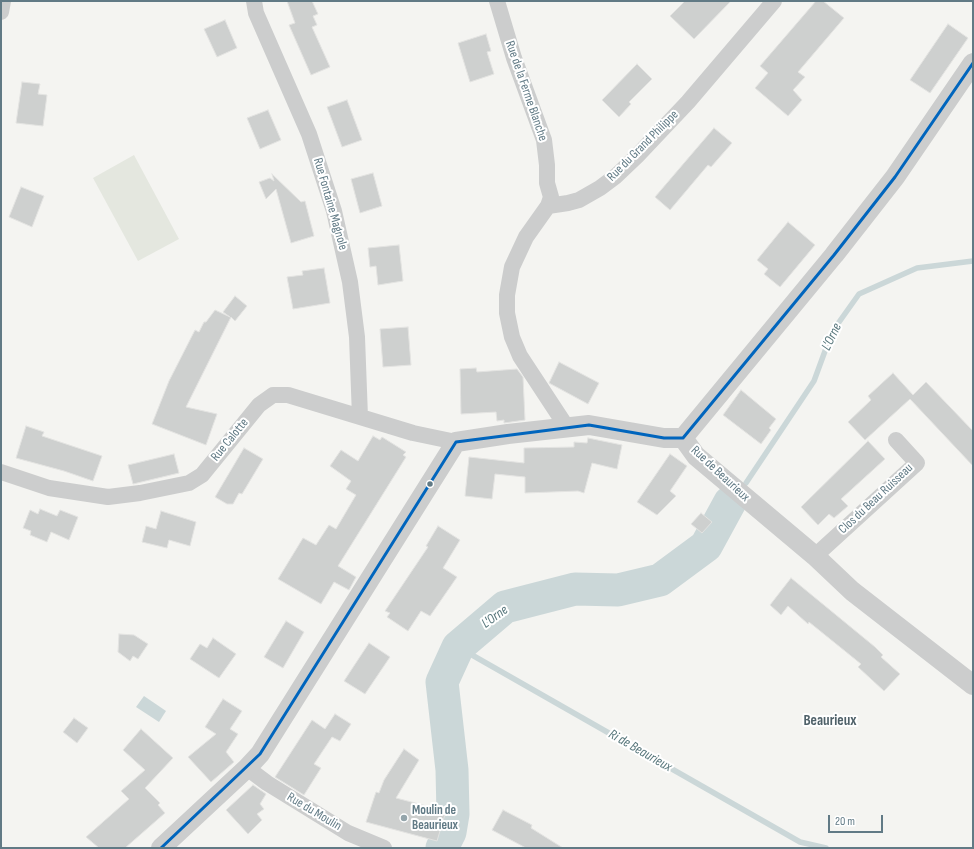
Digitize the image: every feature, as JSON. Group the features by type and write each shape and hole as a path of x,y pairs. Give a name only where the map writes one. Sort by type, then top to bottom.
{"street":[{"path":"1,12 3,1"},
{"name":"Rue Fontaine Magnole","path":"254,1 256,13 309,134 334,211 350,282 357,337 360,417"},
{"name":"Rue de la Ferme Blanche","path":"497,1 514,58 544,140 547,183 551,197 548,206"},
{"name":"Rue du Grand Philippe","path":"548,206 579,200 600,188 616,176 688,102 774,1"},
{"path":"684,438 834,255 890,183 973,63"},
{"path":"548,206 526,237 512,267 506,295 507,313 512,337 520,356 566,426"},
{"name":"Rue Calotte","path":"1,472 49,488 77,494 108,497 140,493 189,483 202,475 258,405 273,395 288,395 413,433 456,442"},
{"name":"Rue de Beaurieux","path":"456,442 566,426 589,425 664,438 684,438 696,456 815,556 852,591 973,685"},
{"name":"Clos du Beau Ruisseau","path":"815,556 916,463 896,440"},
{"path":"161,848 247,768 264,747 456,442"},
{"name":"Rue du Moulin","path":"247,768 267,783 348,833 384,848"}],"shaded area":[{"path":"134,155 179,239 138,261 93,178"},
{"path":"144,696 166,711 159,722 136,707"}],"building":[{"path":"287,1 312,1 318,14 313,16 317,25 312,27 330,67 311,75 289,25 295,23"},
{"path":"685,1 731,1 694,39 670,16"},
{"path":"816,1 823,1 844,18 798,72 805,77 793,90 802,100 788,116 755,88 768,73 760,66"},
{"path":"225,20 237,48 217,57 204,29"},
{"path":"948,24 968,38 930,93 910,80"},
{"path":"486,34 491,51 487,52 494,74 470,82 458,43"},
{"path":"637,64 652,79 629,102 631,104 619,117 602,100"},
{"path":"22,82 40,84 38,94 47,95 43,126 16,123"},
{"path":"347,100 362,140 342,147 327,107"},
{"path":"268,110 281,140 260,149 247,118"},
{"path":"714,128 732,143 711,167 708,165 670,210 655,197"},
{"path":"373,173 382,206 360,213 351,179"},
{"path":"272,174 301,202 305,201 314,236 291,243 276,189 266,199 259,182 270,178 274,181"},
{"path":"21,187 44,196 32,227 9,217"},
{"path":"788,222 815,245 780,287 764,274 768,269 757,260"},
{"path":"399,245 403,281 378,285 376,266 370,267 368,248"},
{"path":"324,268 330,303 293,309 287,277 303,275 302,271"},
{"path":"235,296 247,306 235,321 231,317 186,407 217,414 206,445 152,424 169,381 195,330 199,332 204,322 206,322 215,310 230,317 223,312"},
{"path":"408,327 411,365 383,367 380,329"},
{"path":"559,362 599,383 588,404 549,383"},
{"path":"476,368 477,372 517,369 523,377 525,420 504,423 504,420 497,421 496,412 461,414 460,369"},
{"path":"893,373 913,395 926,382 973,431 973,466 910,399 865,440 848,422 871,400 868,396"},
{"path":"741,390 776,419 769,428 771,430 761,444 723,415"},
{"path":"26,426 44,432 42,436 102,456 93,481 64,471 16,458"},
{"path":"373,436 380,440 382,437 406,452 403,455 406,457 338,566 356,577 349,590 334,582 321,604 278,579 303,538 316,545 329,525 336,529 356,495 346,489 351,481 330,466 341,450 358,461"},
{"path":"588,438 622,445 617,469 592,463 584,493 578,491 525,493 525,477 495,474 492,499 465,496 469,457 524,463 524,448 574,447 574,442 587,443"},
{"path":"868,441 885,459 841,499 848,506 834,518 829,514 818,525 801,507"},
{"path":"244,448 263,459 242,494 239,493 233,504 227,504 215,497"},
{"path":"174,454 179,473 133,484 128,465"},
{"path":"670,454 687,466 670,491 676,496 657,515 637,502"},
{"path":"40,509 57,516 60,510 78,517 69,540 51,532 47,542 30,535 31,531 23,528 30,510 38,514"},
{"path":"161,511 196,522 190,546 169,540 167,548 142,542 146,526 156,529"},
{"path":"701,513 712,522 702,533 691,524"},
{"path":"438,526 460,540 443,568 457,577 430,616 421,611 408,631 387,617 390,613 385,611 428,547 426,546"},
{"path":"791,578 875,647 883,655 881,657 900,674 884,691 858,667 861,664 809,622 808,624 788,606 781,615 770,605"},
{"path":"286,621 304,632 283,668 264,657"},
{"path":"119,634 134,635 148,644 138,659 133,656 130,661 118,652"},
{"path":"213,638 236,654 219,678 190,659 200,644 207,648"},
{"path":"369,643 390,657 365,694 344,681"},
{"path":"223,699 242,711 230,729 238,734 226,752 234,762 211,782 188,757 216,734 205,727"},
{"path":"335,714 351,724 340,741 332,737 314,764 321,768 304,795 275,777 312,720 325,729"},
{"path":"74,718 88,728 77,743 63,732"},
{"path":"141,729 173,758 145,788 160,803 158,805 165,813 125,848 99,848 86,837 129,799 121,791 145,770 123,750"},
{"name":"Moulin de Beaurieux","path":"404,749 419,760 396,798 446,811 437,841 366,822 376,792 379,793 384,780"},
{"path":"253,785 266,794 260,804 264,809 257,814 262,820 248,834 226,810"},
{"path":"503,810 532,825 531,828 563,848 526,848 492,830"}],"waterway":[{"name":"L'Orne","path":"746,483 814,381 832,332 859,294 917,268 973,261"},
{"name":"L'Orne","path":"442,848 450,832 453,814 452,770 442,682 458,647 505,607 575,589 618,590 660,580 706,546 730,502"},
{"name":"Ri de Beaurieux","path":"458,647 800,842 826,848"}],"transit line":[{"path":"683,438 834,255 895,177 973,63"},
{"path":"161,848 260,754 456,442 589,425 664,438 683,438"}],"place":[{"name":"Moulin de Beaurieux","path":"404,818"}],"district":[{"name":"Beaurieux","path":"830,721"}]}
